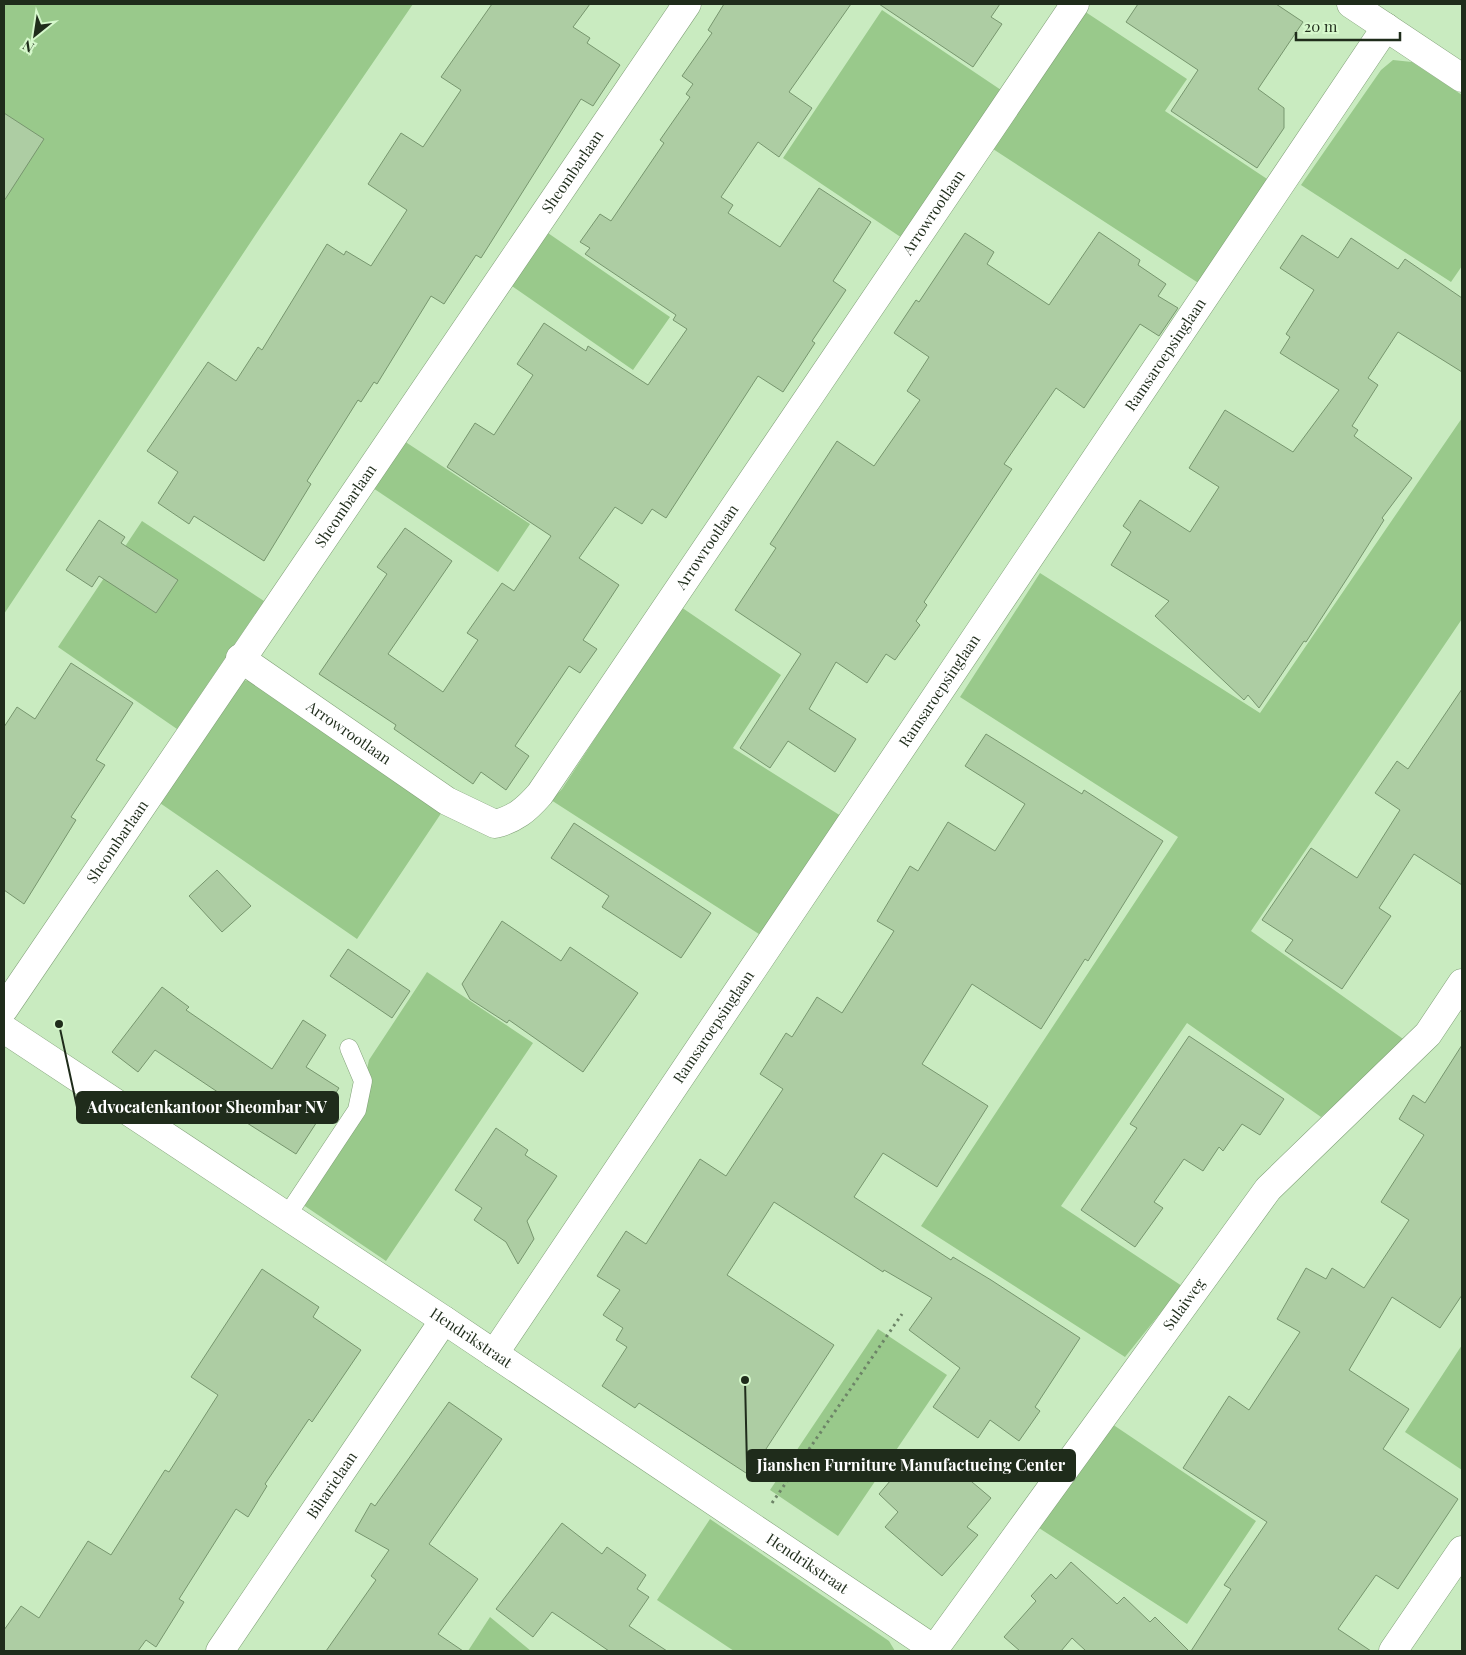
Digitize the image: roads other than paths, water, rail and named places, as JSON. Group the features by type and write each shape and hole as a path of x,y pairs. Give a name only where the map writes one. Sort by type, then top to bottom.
{"street":[{"name":"Sheombarlaan","path":"4,1009 240,658 687,4"},
{"name":"Arrowrootlaan","path":"240,658 447,801 495,824 510,820 525,811 540,794 1075,4"},
{"path":"1351,4 1462,78"},
{"name":"Ramsaroepsinglaan","path":"494,1354 1386,27"},
{"name":"Sulaiweg","path":"935,1651 1268,1189 1428,1034 1462,983"},
{"name":"Hendrikstraat","path":"4,1029 444,1320 935,1651"},
{"name":"Biharielaan","path":"220,1651 444,1320"},
{"path":"1393,1651 1462,1550"}],"lane":[{"path":"286,1217 357,1110 363,1081 349,1048"}],"place":[{"name":"Advocatenkantoor Sheombar NV","path":"59,1024"},
{"name":"Jianshen Furniture Manufactueing Center","path":"745,1380"}]}
